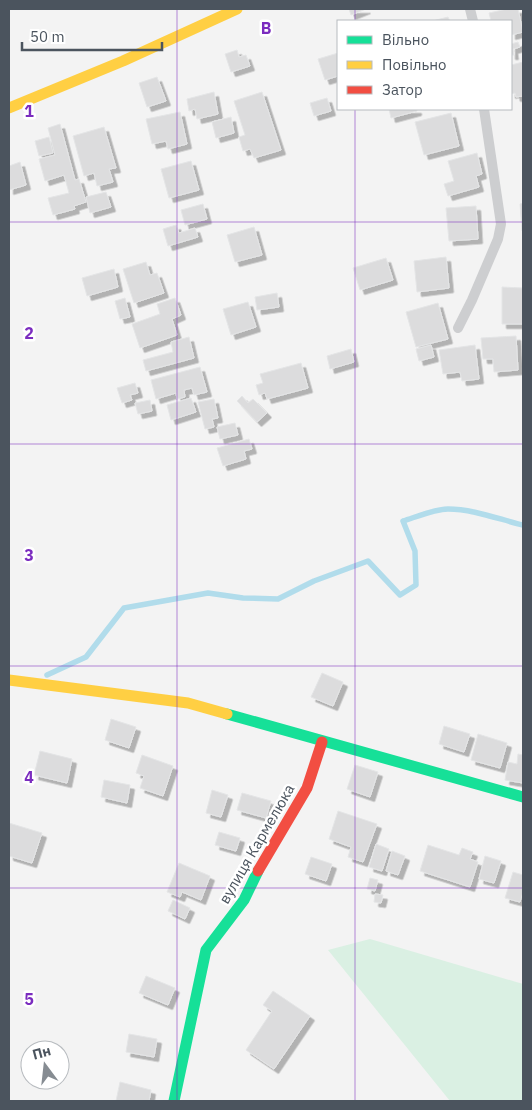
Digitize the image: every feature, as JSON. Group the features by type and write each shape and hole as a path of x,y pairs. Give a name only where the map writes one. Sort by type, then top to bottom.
{"street":[{"path":"9,108 238,9"},
{"path":"9,680 188,703 523,797"},
{"name":"вулиця Кармелюка","path":"174,1101 206,950 244,900 254,878 307,788 322,742"}],"lane":[{"path":"458,328 498,239 500,224 484,110"}],"green space":[{"path":"370,939 523,984 523,1101 450,1101 328,950"}],"building":[{"path":"349,9 366,9 351,15"},
{"path":"507,9 518,9 523,32 512,35 512,20 491,20 489,13"},
{"path":"448,17 450,20 436,20"},
{"path":"518,42 520,47 513,49 514,55 512,55 512,44"},
{"path":"237,50 239,57 246,55 250,66 231,72 225,54"},
{"path":"337,53 337,76 325,80 318,59"},
{"path":"523,62 523,96 516,97 515,93 512,94 512,65"},
{"path":"157,77 166,101 147,107 139,83"},
{"path":"214,92 218,114 197,119 195,109 189,111 187,99"},
{"path":"262,92 281,150 254,158 250,149 243,151 239,137 245,135 234,101"},
{"path":"327,98 331,111 314,116 310,103"},
{"path":"389,110 417,110 417,111 391,118"},
{"path":"180,112 187,144 168,149 166,141 152,144 146,119"},
{"path":"451,113 459,146 424,155 415,122"},
{"path":"231,117 234,133 216,138 212,122"},
{"path":"60,124 75,180 79,179 86,202 74,206 75,209 53,215 48,198 69,193 64,175 45,181 39,159 55,155 48,128"},
{"path":"104,127 116,168 109,169 113,182 97,186 94,173 84,176 73,136"},
{"path":"49,137 53,153 39,156 35,141"},
{"path":"477,153 482,174 476,176 479,187 448,196 444,184 454,181 448,161"},
{"path":"191,161 199,190 169,198 161,169"},
{"path":"20,162 26,185 9,190 9,166"},
{"path":"106,192 111,207 90,213 86,197"},
{"path":"523,203 523,231 522,231 520,204"},
{"path":"203,204 207,219 185,225 181,210"},
{"path":"476,206 478,239 449,241 446,208"},
{"path":"176,225 179,233 195,228 198,237 168,246 163,229"},
{"path":"254,227 262,255 235,262 227,235"},
{"path":"446,257 449,288 417,292 414,261"},
{"path":"386,258 393,280 360,290 353,268"},
{"path":"146,262 150,275 157,273 164,293 134,303 123,269"},
{"path":"114,269 118,287 87,296 82,278"},
{"path":"502,287 523,288 523,324 502,324"},
{"path":"277,293 279,307 257,310 255,297"},
{"path":"125,298 130,317 120,319 115,301"},
{"path":"175,298 181,315 172,319 177,335 140,348 132,324 160,314 157,304"},
{"path":"248,302 256,327 231,335 223,309"},
{"path":"438,303 448,339 416,347 406,312"},
{"path":"516,336 518,370 494,372 493,359 483,359 481,338"},
{"path":"189,337 194,358 146,371 143,360 173,352 171,342"},
{"path":"431,345 434,357 419,361 416,349"},
{"path":"475,345 479,379 462,381 460,372 443,374 439,350"},
{"path":"351,349 354,362 330,369 327,356"},
{"path":"301,363 308,388 267,399 265,393 259,395 256,385 263,383 260,374"},
{"path":"200,367 207,392 194,395 192,388 184,390 185,397 177,399 176,393 156,399 151,380"},
{"path":"135,383 138,393 130,395 132,400 122,403 117,388"},
{"path":"242,396 248,403 253,399 267,413 257,422 237,401"},
{"path":"191,398 196,412 171,420 167,405"},
{"path":"214,399 218,418 212,419 214,427 205,429 198,402"},
{"path":"150,400 152,411 138,414 135,403"},
{"path":"235,423 238,435 220,439 217,427"},
{"path":"249,439 252,449 244,451 246,459 223,466 217,448"},
{"path":"322,673 343,682 333,706 311,697"},
{"path":"111,719 136,727 129,748 105,740"},
{"path":"444,726 470,734 464,752 439,744"},
{"path":"478,734 507,743 500,768 471,760"},
{"path":"40,751 72,759 67,783 34,775"},
{"path":"518,754 523,755 523,783 505,780 508,762 517,764"},
{"path":"142,755 173,766 163,796 140,788 144,776 136,773"},
{"path":"355,765 378,772 370,797 347,789"},
{"path":"104,780 130,785 127,803 101,797"},
{"path":"212,790 228,795 221,817 206,813"},
{"path":"242,793 271,801 266,818 237,810"},
{"path":"338,811 377,824 363,862 348,857 351,847 329,839"},
{"path":"9,823 42,833 32,863 9,856"},
{"path":"219,832 240,838 236,851 215,845"},
{"path":"376,844 389,849 382,871 369,867"},
{"path":"428,845 459,855 462,848 473,852 470,859 478,862 470,887 420,871"},
{"path":"392,851 405,856 398,875 386,871"},
{"path":"485,856 501,861 494,883 479,879"},
{"path":"311,857 332,864 326,881 305,874"},
{"path":"179,863 210,876 201,900 182,892 180,897 167,892"},
{"path":"513,872 523,875 523,892 520,902 505,898"},
{"path":"370,878 378,880 375,891 367,889"},
{"path":"375,894 383,895 381,903 374,902"},
{"path":"173,900 190,908 185,919 168,911"},
{"path":"146,976 175,988 168,1005 139,993"},
{"path":"273,991 310,1016 274,1069 246,1050 272,1011 263,1005"},
{"path":"129,1034 157,1039 154,1057 126,1052"},
{"path":"120,1082 151,1090 149,1101 116,1101"}],"waterway":[{"path":"47,675 86,657 124,608 208,593 243,598 278,599 314,581 368,561 400,595 416,585 415,551 403,521 443,509 457,509 476,512 523,525"}],"traffic: fast":[{"path":"227,714 523,797"},
{"path":"174,1101 206,950 244,900 258,871"}],"traffic: slow":[{"path":"9,108 123,61 237,9"},
{"path":"9,680 188,703 227,714"}],"traffic: jam":[{"path":"258,871 307,788 322,742"}]}
